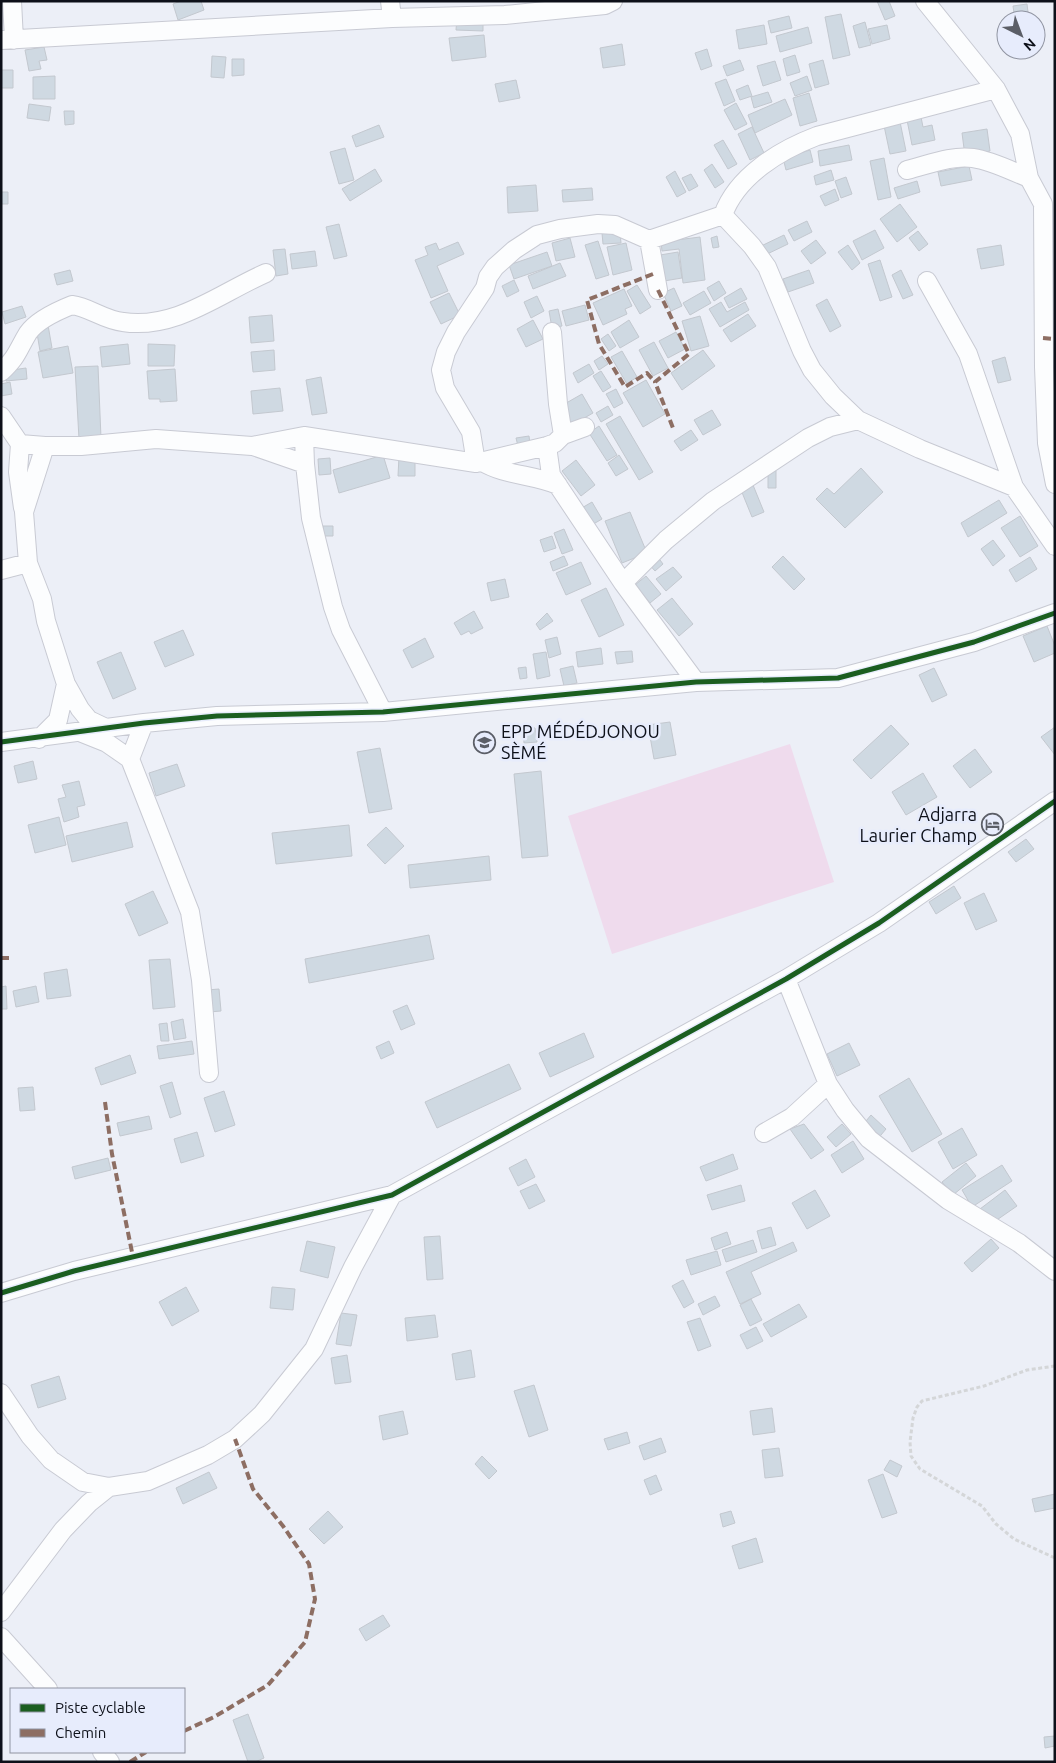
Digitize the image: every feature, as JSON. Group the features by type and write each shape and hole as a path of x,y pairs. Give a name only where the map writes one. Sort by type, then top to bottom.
{"street":[{"path":"12,1 8,40 391,9 505,15 605,5 613,1"},
{"path":"925,1 996,89 1020,134 1029,178"},
{"path":"723,215 728,201 735,191 757,170 796,145 817,136 996,89"},
{"path":"907,170 945,160 972,158 988,162 1029,178 1049,201 1044,376 1047,443 1055,484"},
{"path":"479,462 472,432 445,388 440,370 456,332 485,288 488,277 495,267 514,250 537,235 560,229 598,224 615,225 629,229 648,240 723,215"},
{"path":"723,215 752,246 767,267 802,351 812,370 833,396 858,420 920,449 1014,487"},
{"path":"648,240 658,290"},
{"path":"1,372 19,354 32,328 44,319 72,305 115,321 148,324 190,312 266,273"},
{"path":"927,281 968,354 1014,487 1055,546"},
{"path":"552,332 558,404 563,434"},
{"path":"623,583 666,540 713,501 808,438 830,426 858,420"},
{"path":"3,422 20,444 18,472 24,512 28,563 42,599 46,621 66,684 89,720 108,729"},
{"path":"479,462 547,446 555,443 563,434 585,427"},
{"path":"304,436 304,464 311,518 333,607 340,630 383,712"},
{"path":"252,446 304,436 479,462 503,472 543,479 558,485"},
{"path":"20,444 80,446 156,439 252,446 304,464"},
{"path":"24,512 45,446"},
{"path":"547,446 551,475 623,583 696,682"},
{"path":"1,570 28,563"},
{"path":"1,742 39,739 144,723 217,716 383,712 696,682 838,678 974,642 1055,613"},
{"path":"39,739 58,720 66,684"},
{"path":"130,759 144,723"},
{"path":"82,733 108,743 130,759 190,912 201,980 209,1073"},
{"path":"1,1293 74,1271 392,1195 786,979 879,923 1055,801"},
{"path":"786,979 828,1084 845,1110 869,1139 948,1200 1019,1243 1055,1271"},
{"path":"764,1133 792,1117 828,1084"},
{"path":"1,1393 30,1436 51,1460 65,1472 83,1482 109,1487 148,1481 208,1455 235,1439 262,1414 314,1349 353,1268 392,1195"},
{"path":"1,1612 63,1530 89,1503 109,1487"},
{"path":"1,1637 47,1688"}],"path":[{"path":"1055,1366 1027,1370 984,1386 922,1401 916,1407 910,1442 911,1456 920,1469 982,1506 996,1524 1014,1539 1055,1558"}],"shaded area":[{"path":"790,744 834,882 612,954 568,816"}],"building":[{"path":"181,1 201,1 204,10 178,20 173,4"},
{"path":"877,1 889,1 895,16 885,20"},
{"path":"1027,4 1028,10 1014,10 1013,6"},
{"path":"841,14 850,55 833,59 825,17"},
{"path":"789,16 792,28 771,33 768,21"},
{"path":"457,17 483,18 483,31 456,30"},
{"path":"865,22 871,45 859,48 853,26"},
{"path":"764,25 767,44 739,49 736,30"},
{"path":"887,25 890,39 872,44 868,29"},
{"path":"808,27 812,43 780,52 776,36"},
{"path":"484,35 486,57 452,61 449,38"},
{"path":"622,44 625,65 603,68 600,48"},
{"path":"44,47 47,60 39,61 41,69 29,71 25,50"},
{"path":"707,49 712,66 701,70 695,53"},
{"path":"795,55 800,72 787,76 783,59"},
{"path":"212,56 226,57 224,78 211,77"},
{"path":"232,59 244,59 244,75 232,76"},
{"path":"740,60 744,70 727,76 723,66"},
{"path":"823,60 829,84 815,88 809,64"},
{"path":"775,61 781,80 763,86 757,66"},
{"path":"1,70 13,70 13,88 1,88"},
{"path":"55,76 55,99 33,99 33,77"},
{"path":"807,76 812,90 795,96 790,83"},
{"path":"726,79 735,101 724,106 715,83"},
{"path":"516,80 520,98 499,102 495,84"},
{"path":"748,85 752,96 740,100 736,90"},
{"path":"768,92 772,102 754,108 751,97"},
{"path":"809,93 817,121 800,126 793,98"},
{"path":"785,99 792,115 755,133 748,115"},
{"path":"736,103 747,124 735,130 724,110"},
{"path":"29,104 51,107 49,121 27,118"},
{"path":"64,111 74,111 74,124 65,125"},
{"path":"920,112 923,127 932,125 935,140 912,145 906,115"},
{"path":"899,117 906,151 890,154 883,121"},
{"path":"379,125 384,137 356,147 352,136"},
{"path":"752,127 764,153 750,160 738,134"},
{"path":"987,129 990,151 965,156 962,133"},
{"path":"723,140 737,164 728,169 714,145"},
{"path":"849,145 852,160 820,166 818,151"},
{"path":"345,148 354,180 339,184 330,152"},
{"path":"810,150 813,162 786,170 783,158"},
{"path":"884,158 891,197 878,200 870,161"},
{"path":"712,164 724,182 715,188 704,170"},
{"path":"969,166 972,180 941,186 938,172"},
{"path":"375,169 382,181 350,201 342,189"},
{"path":"831,170 834,180 816,185 814,176"},
{"path":"675,171 686,192 677,197 666,177"},
{"path":"691,174 698,186 689,191 682,178"},
{"path":"846,177 852,194 841,198 835,181"},
{"path":"917,181 920,192 898,199 894,188"},
{"path":"536,185 538,211 508,213 507,187"},
{"path":"592,188 593,200 563,202 562,190"},
{"path":"835,189 839,200 825,206 820,196"},
{"path":"1,192 8,192 8,204 1,204"},
{"path":"900,204 917,227 897,242 880,219"},
{"path":"807,221 812,232 794,241 788,230"},
{"path":"339,224 347,256 334,259 326,227"},
{"path":"875,230 884,248 862,260 853,241"},
{"path":"918,231 928,244 919,251 909,238"},
{"path":"620,232 621,243 603,244 602,233"},
{"path":"784,235 788,244 761,257 757,248"},
{"path":"717,236 719,247 713,248 711,238"},
{"path":"700,237 705,280 683,283 679,249 662,251 661,242"},
{"path":"570,238 575,257 556,261 552,243"},
{"path":"816,240 826,253 811,264 801,251"},
{"path":"598,241 609,275 596,279 585,245"},
{"path":"458,242 464,254 437,266 448,291 431,298 415,260 428,255 425,247 436,243 439,250"},
{"path":"626,243 632,270 613,275 607,247"},
{"path":"848,245 860,263 852,270 838,252"},
{"path":"1001,245 1004,265 981,269 977,249"},
{"path":"285,249 288,274 276,276 273,250"},
{"path":"315,251 317,266 292,269 290,254"},
{"path":"547,252 552,266 514,279 509,265"},
{"path":"678,252 682,278 658,282 654,256"},
{"path":"880,260 892,297 880,301 868,264"},
{"path":"560,263 566,276 533,289 528,276"},
{"path":"70,270 73,281 57,285 54,274"},
{"path":"809,270 814,283 788,292 783,279"},
{"path":"901,270 913,295 903,299 892,275"},
{"path":"514,280 519,291 507,297 502,286"},
{"path":"719,281 726,293 714,301 707,288"},
{"path":"637,285 651,307 640,314 627,291"},
{"path":"674,288 682,306 671,311 663,293"},
{"path":"741,288 747,299 729,308 724,298"},
{"path":"624,289 632,306 625,309 627,314 603,325 593,303"},
{"path":"704,291 711,303 690,315 683,303"},
{"path":"449,293 460,315 441,324 430,302"},
{"path":"537,296 544,311 531,318 524,302"},
{"path":"827,299 841,326 830,332 816,305"},
{"path":"721,302 727,312 745,302 749,310 720,327 709,309"},
{"path":"585,305 589,320 566,326 562,311"},
{"path":"22,306 26,317 5,324 2,312"},
{"path":"558,309 562,326 552,328 549,311"},
{"path":"748,314 756,326 731,342 723,330"},
{"path":"272,315 274,341 251,343 249,317"},
{"path":"700,316 709,346 691,351 682,321"},
{"path":"533,320 543,339 526,347 517,329"},
{"path":"629,320 639,337 620,348 611,332"},
{"path":"48,325 52,348 40,351 36,327"},
{"path":"676,332 685,349 668,358 659,341"},
{"path":"608,334 616,346 609,351 601,339"},
{"path":"654,342 668,368 653,376 639,350"},
{"path":"128,344 130,364 102,367 100,347"},
{"path":"148,344 175,345 174,366 148,366"},
{"path":"68,346 73,373 43,378 38,352"},
{"path":"274,350 275,370 253,372 251,352"},
{"path":"703,350 715,366 682,390 671,373"},
{"path":"622,351 637,377 627,384 611,357"},
{"path":"602,356 608,364 599,370 594,361"},
{"path":"1005,357 1011,380 998,383 992,361"},
{"path":"589,364 594,373 578,383 573,373"},
{"path":"98,366 101,438 79,439 75,367"},
{"path":"26,368 27,379 6,381 5,371"},
{"path":"175,369 177,401 160,402 160,399 149,399 147,371"},
{"path":"601,371 611,387 603,392 593,376"},
{"path":"321,377 327,413 312,415 306,380"},
{"path":"646,380 665,414 643,427 623,393"},
{"path":"10,382 12,394 1,396 1,384"},
{"path":"280,388 283,411 253,414 251,391"},
{"path":"616,389 623,403 614,408 606,394"},
{"path":"582,394 593,413 572,425 561,406"},
{"path":"608,406 613,415 601,422 596,413"},
{"path":"712,410 721,425 703,435 694,420"},
{"path":"620,416 653,472 639,480 606,424"},
{"path":"599,426 617,455 607,461 589,433"},
{"path":"691,430 698,440 681,451 674,441"},
{"path":"529,436 530,444 518,446 516,438"},
{"path":"383,455 390,478 339,493 333,470"},
{"path":"619,455 628,469 616,476 608,463"},
{"path":"399,456 415,456 415,476 398,476"},
{"path":"330,458 331,474 319,475 318,459"},
{"path":"576,460 595,485 581,496 562,471"},
{"path":"861,468 883,492 845,528 816,499 827,488 834,494"},
{"path":"768,471 776,471 776,488 768,488"},
{"path":"753,485 764,512 752,517 741,490"},
{"path":"999,500 1007,513 968,537 961,523"},
{"path":"592,502 602,519 590,526 580,509"},
{"path":"630,512 647,553 622,563 605,521"},
{"path":"1020,516 1038,546 1020,557 1001,528"},
{"path":"323,526 333,526 333,536 324,536"},
{"path":"564,529 573,550 562,554 554,533"},
{"path":"552,536 556,548 544,552 540,540"},
{"path":"993,540 1005,556 993,566 981,549"},
{"path":"564,556 568,565 553,571 550,562"},
{"path":"657,556 663,564 655,571 648,563"},
{"path":"783,556 805,579 794,590 772,567"},
{"path":"1030,557 1037,569 1016,582 1009,570"},
{"path":"581,562 591,584 566,595 556,573"},
{"path":"673,567 682,577 666,591 656,579"},
{"path":"646,576 661,594 650,603 635,585"},
{"path":"505,579 509,597 491,601 487,583"},
{"path":"606,588 624,625 599,637 581,600"},
{"path":"672,598 693,624 679,636 657,610"},
{"path":"474,611 483,628 471,634 469,631 461,635 454,623"},
{"path":"547,613 553,621 540,630 536,624"},
{"path":"1047,626 1055,646 1055,653 1034,662 1023,636"},
{"path":"183,630 194,655 165,667 154,642"},
{"path":"557,637 561,654 549,658 545,640"},
{"path":"425,638 434,657 412,668 403,650"},
{"path":"601,648 603,664 578,667 576,652"},
{"path":"632,651 633,662 617,664 615,652"},
{"path":"121,652 136,689 113,699 97,662"},
{"path":"546,652 550,676 537,679 533,654"},
{"path":"573,666 577,683 564,686 560,669"},
{"path":"526,667 527,678 520,679 518,668"},
{"path":"934,668 947,695 932,702 919,675"},
{"path":"670,722 676,755 654,759 648,725"},
{"path":"891,725 909,744 871,779 853,760"},
{"path":"1055,727 1055,755 1041,737"},
{"path":"535,728 537,742 524,743 523,729"},
{"path":"380,748 392,809 369,813 357,752"},
{"path":"975,749 992,772 970,788 953,766"},
{"path":"33,761 37,779 18,783 14,766"},
{"path":"177,764 185,786 156,796 149,773"},
{"path":"541,771 548,856 522,858 514,774"},
{"path":"923,773 937,797 906,815 892,792"},
{"path":"79,781 85,805 77,807 79,817 64,822 58,799 66,797 62,785"},
{"path":"59,817 66,845 35,853 28,825"},
{"path":"127,822 133,847 72,862 66,836"},
{"path":"349,825 352,856 276,864 272,833"},
{"path":"386,827 404,846 385,864 367,845"},
{"path":"1026,839 1034,849 1016,862 1008,852"},
{"path":"489,856 491,880 410,888 408,865"},
{"path":"954,886 961,898 936,914 929,902"},
{"path":"153,891 168,923 139,936 125,904"},
{"path":"984,893 997,921 976,930 964,903"},
{"path":"429,935 434,959 309,983 305,959"},
{"path":"170,959 175,1007 153,1009 149,960"},
{"path":"67,969 71,996 47,999 44,973"},
{"path":"6,986 7,1009 1,1009 1,987"},
{"path":"36,986 39,1002 16,1007 13,991"},
{"path":"219,989 221,1011 209,1012 207,990"},
{"path":"407,1005 415,1024 401,1030 393,1011"},
{"path":"183,1019 186,1038 174,1040 171,1022"},
{"path":"167,1023 169,1041 161,1041 159,1024"},
{"path":"584,1033 594,1057 550,1077 539,1053"},
{"path":"192,1041 194,1054 159,1059 157,1046"},
{"path":"389,1041 394,1053 381,1059 376,1047"},
{"path":"849,1043 860,1065 837,1076 827,1054"},
{"path":"130,1055 136,1073 101,1085 95,1068"},
{"path":"509,1064 521,1089 437,1128 425,1102"},
{"path":"909,1078 942,1134 912,1152 879,1096"},
{"path":"172,1082 181,1114 170,1118 160,1086"},
{"path":"33,1087 35,1110 20,1111 18,1088"},
{"path":"224,1091 235,1125 215,1132 204,1098"},
{"path":"871,1115 886,1129 876,1141 861,1127"},
{"path":"149,1116 152,1129 120,1136 117,1123"},
{"path":"804,1124 824,1150 811,1159 790,1129"},
{"path":"842,1124 851,1134 836,1147 827,1137"},
{"path":"962,1128 977,1155 953,1169 938,1142"},
{"path":"197,1132 204,1156 181,1163 174,1139"},
{"path":"853,1141 864,1159 842,1173 831,1155"},
{"path":"733,1154 738,1169 706,1181 700,1167"},
{"path":"108,1158 111,1170 75,1179 72,1167"},
{"path":"526,1159 535,1177 518,1186 509,1168"},
{"path":"966,1163 976,1176 953,1195 942,1182"},
{"path":"1002,1165 1012,1181 972,1207 962,1190"},
{"path":"536,1184 545,1201 529,1209 520,1191"},
{"path":"741,1185 745,1201 712,1210 707,1195"},
{"path":"815,1190 830,1216 807,1229 792,1203"},
{"path":"1005,1190 1017,1206 991,1224 980,1209"},
{"path":"771,1227 776,1245 762,1249 757,1231"},
{"path":"727,1232 731,1244 715,1250 711,1238"},
{"path":"440,1236 443,1279 427,1280 424,1237"},
{"path":"991,1239 999,1248 972,1272 964,1263"},
{"path":"753,1240 757,1252 726,1262 722,1250"},
{"path":"307,1241 335,1247 328,1278 300,1271"},
{"path":"793,1242 797,1251 751,1272 761,1294 740,1304 726,1272"},
{"path":"717,1251 721,1265 691,1275 686,1260"},
{"path":"683,1280 694,1302 684,1308 672,1286"},
{"path":"186,1287 199,1311 172,1326 159,1302"},
{"path":"272,1287 295,1289 293,1310 270,1308"},
{"path":"715,1296 720,1306 703,1315 698,1304"},
{"path":"751,1299 762,1320 750,1326 740,1305"},
{"path":"799,1304 807,1317 771,1337 763,1324"},
{"path":"341,1313 357,1315 351,1346 336,1344"},
{"path":"435,1315 438,1337 407,1341 405,1318"},
{"path":"700,1318 711,1346 698,1351 687,1322"},
{"path":"756,1327 763,1341 747,1349 740,1335"},
{"path":"471,1350 475,1377 456,1380 452,1354"},
{"path":"347,1355 351,1382 335,1384 331,1358"},
{"path":"59,1376 66,1399 38,1408 31,1385"},
{"path":"534,1385 548,1430 529,1437 514,1391"},
{"path":"772,1408 775,1432 753,1435 750,1411"},
{"path":"403,1411 408,1434 383,1440 379,1416"},
{"path":"627,1432 630,1443 608,1450 604,1439"},
{"path":"661,1438 666,1452 644,1460 639,1446"},
{"path":"779,1448 783,1476 765,1478 762,1450"},
{"path":"482,1456 497,1471 489,1479 475,1464"},
{"path":"890,1460 902,1466 897,1477 884,1470"},
{"path":"209,1472 217,1488 183,1504 176,1488"},
{"path":"883,1474 897,1513 882,1518 868,1480"},
{"path":"656,1475 662,1490 650,1495 644,1480"},
{"path":"1055,1494 1055,1508 1035,1512 1032,1499"},
{"path":"328,1511 343,1527 324,1544 309,1529"},
{"path":"731,1511 735,1523 723,1527 720,1514"},
{"path":"756,1538 763,1562 739,1569 732,1546"},
{"path":"383,1615 390,1626 366,1641 359,1629"},
{"path":"248,1714 264,1758 255,1762 248,1762 233,1720"},
{"path":"1055,1736 1055,1746 1045,1748 1044,1737"}],"marked path":[{"path":"653,274 587,300 599,344 625,387 647,373 655,382"},
{"path":"658,290 689,354 655,382 673,428"},
{"path":"1043,338 1055,339"},
{"path":"1,958 10,958"},
{"path":"105,1102 112,1154 133,1257"},
{"path":"185,1731 214,1717 268,1685 305,1642 315,1599 309,1564 283,1526 253,1489 235,1439"},
{"path":"130,1762 144,1753"}],"cycle path":[{"path":"1,742 144,723 217,716 383,712 696,682 838,678 974,642 1055,613"},
{"path":"1,1293 74,1271 392,1195 786,979 879,923 1055,801"}],"place":[{"name":"EPP MÉDÉDJONOU SÈMÉ","path":"485,742"},
{"name":"Adjarra Laurier Champ","path":"993,825"}]}
